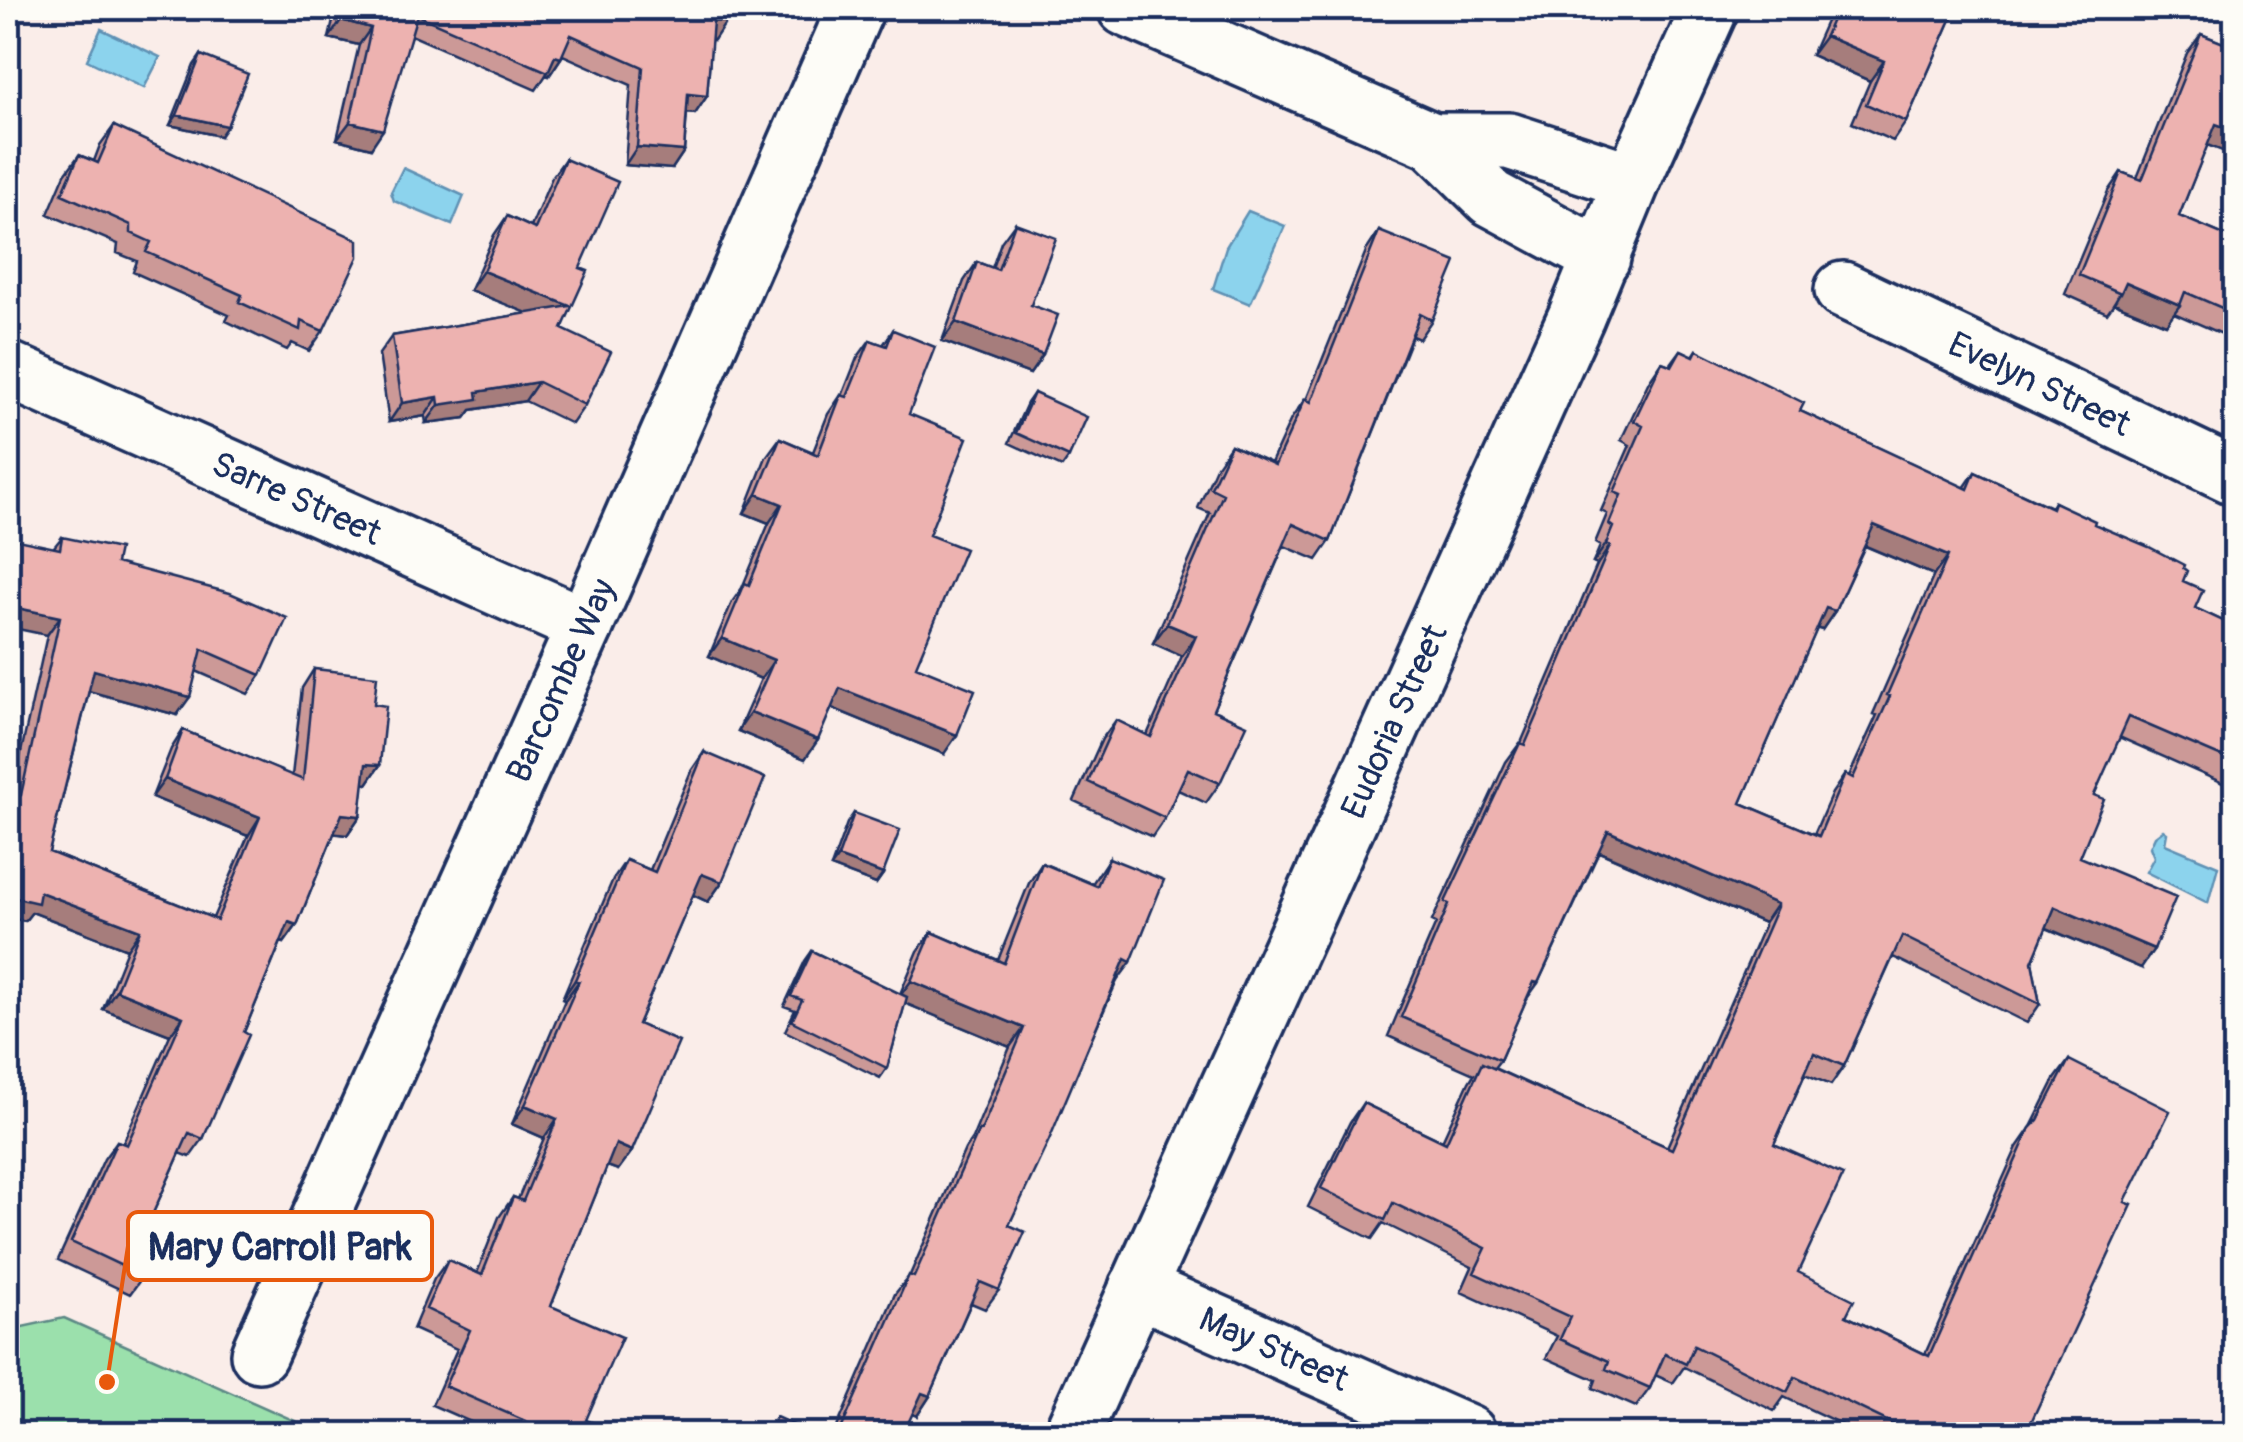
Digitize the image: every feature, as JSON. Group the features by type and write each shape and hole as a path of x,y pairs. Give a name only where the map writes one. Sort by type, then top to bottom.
{"street":[{"name":"Barcombe Way","path":"259,1354 856,8"},
{"path":"1126,8 1433,142 1490,198 1602,258"},
{"name":"Eudoria Street","path":"1072,1434 1602,258 1710,8"},
{"path":"1433,142 1509,142 1632,181"},
{"name":"Evelyn Street","path":"1843,290 2236,477"},
{"name":"Sarre Street","path":"10,370 585,626"},
{"name":"May Street","path":"1138,1288 1468,1434"}],"green space":[{"path":"64,1318 324,1434 8,1434 8,1330"}],"water":[{"path":"101,29 160,57 144,88 87,60"},
{"path":"403,168 464,196 452,225 394,201 391,192"},
{"path":"1248,211 1285,226 1250,304 1213,289 1226,247"},
{"path":"2163,830 2167,833 2165,844 2218,866 2208,903 2146,872 2154,857 2150,847"}],"building":[{"path":"344,8 727,8 726,22 713,21 707,96 688,94 684,151 637,147 643,67 571,35 561,58 555,56 548,72 417,15 383,130 350,122 371,28 341,20"},
{"path":"1837,8 1956,8 1906,122 1866,104 1884,61 1825,36"},
{"path":"2201,34 2236,48 2236,131 2216,124 2179,216 2236,240 2236,314 2185,292 2180,305 2126,282 2121,293 2079,275 2121,172 2142,180"},
{"path":"201,55 248,74 227,126 177,115"},
{"path":"114,126 358,240 358,257 323,331 301,321 300,330 239,302 242,295 146,252 151,242 131,233 131,225 62,194 79,155 98,163"},
{"path":"565,159 618,182 580,268 588,271 562,329 611,352 585,405 538,382 477,392 478,399 439,405 438,397 402,403 392,336 570,306 483,271 507,216 535,229"},
{"path":"1015,223 1056,238 1031,305 1058,315 1043,355 956,322 977,262 998,270"},
{"path":"1379,231 1456,262 1432,320 1420,314 1330,541 1293,524 1213,710 1247,725 1220,783 1188,769 1165,818 1088,782 1116,720 1151,737 1196,636 1167,624 1223,494 1211,488 1231,445 1275,465 1305,399 1311,402"},
{"path":"893,330 935,347 909,414 967,438 929,535 965,549 916,666 975,690 957,735 840,688 818,740 751,712 774,660 722,638 782,504 757,494 780,438 818,455 841,395 847,397 870,340 887,346"},
{"path":"1681,350 1694,356 1697,350 1804,403 1800,411 1968,489 1975,472 2052,508 2054,502 2184,565 2187,571 2183,581 2203,590 2195,608 2236,627 2236,763 2129,717 2094,795 2104,799 2080,857 2176,897 2154,949 2055,907 2032,962 2040,1004 1902,936 1844,1066 1814,1053 1774,1144 1843,1175 1798,1272 1854,1300 1846,1316 1929,1356 2030,1128 2069,1060 2170,1111 2125,1202 2132,1205 2026,1433 2030,1434 1904,1434 1906,1430 1795,1377 1787,1392 1694,1346 1686,1364 1665,1354 1650,1388 1606,1369 1609,1361 1560,1339 1570,1317 1474,1273 1486,1248 1393,1203 1385,1220 1321,1188 1363,1103 1446,1143 1482,1063 1672,1149 1777,907 1608,831 1500,1060 1401,1017 1449,904 1445,902 1520,743 1525,745 1610,546 1606,544 1613,527 1609,524 1621,495 1614,492 1643,426 1634,421 1662,362 1672,366","holes":["1874,525 1948,556 1853,778 1845,774 1819,836 1741,803 1826,608 1835,611"]},
{"path":"1034,393 1087,417 1069,457 1016,433"},
{"path":"62,537 119,549 116,563 230,593 287,618 261,675 202,649 190,697 94,670 49,852 217,920 260,817 165,779 183,730 303,780 314,669 377,676 374,704 386,706 380,765 366,764 360,816 342,814 297,925 289,922 244,1032 249,1035 203,1139 189,1133 153,1213 162,1217 152,1239 157,1245 143,1276 71,1242 117,1141 127,1145 183,1017 116,990 140,930 40,892 38,903 8,896 8,792 21,795 60,617 8,606 8,538 60,549"},
{"path":"704,752 765,778 722,882 702,874 638,1024 679,1042 632,1151 616,1144 551,1306 622,1337 586,1420 619,1434 555,1434 445,1386 470,1330 426,1309 448,1260 482,1275 513,1197 523,1201 557,1119 525,1105 579,981 575,980 626,860 655,872"},
{"path":"854,813 900,830 883,874 838,857"},
{"path":"1109,858 1164,880 1131,962 1125,959 1009,1225 1025,1232 999,1290 980,1282 930,1396 922,1393 903,1434 839,1434 909,1275 914,1277 981,1131 1024,1028 911,981 932,932 1004,963 1042,863 1097,886"},
{"path":"812,951 907,997 887,1068 792,1021 802,1000 791,996"},
{"path":"776,1417 814,1434 768,1434"}],"place":[{"name":"Mary Carroll Park","path":"107,1382"}]}
